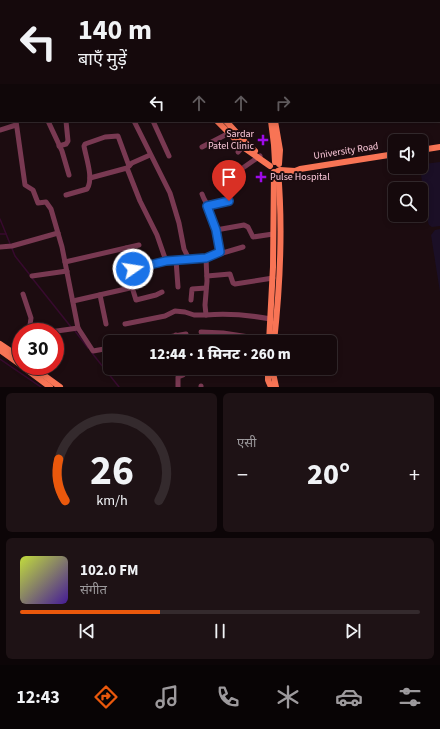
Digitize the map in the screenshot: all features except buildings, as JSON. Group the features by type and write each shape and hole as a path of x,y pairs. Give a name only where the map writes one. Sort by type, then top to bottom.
{"main road":[{"path":"218,122 259,156 276,167"},
{"path":"226,122 231,132"},
{"path":"270,122 280,194 280,251 272,335"},
{"path":"271,335 276,167 280,150 275,122"},
{"path":"428,149 440,147"},
{"name":"University Road","path":"276,167 300,169 388,155"},
{"path":"0,344 12,354"},
{"path":"0,350 12,357"},
{"path":"36,375 50,387"},
{"path":"43,375 60,387"},
{"path":"268,375 268,380 271,387"},
{"path":"273,375 276,387"}],"street":[{"path":"48,122 69,175"},
{"path":"59,146 66,144 68,141 66,122"},
{"path":"135,122 150,155 170,193 179,223 184,249 189,259"},
{"path":"153,122 169,156"},
{"path":"0,130 16,123 25,185 33,190 38,203 46,202 51,209 65,262 78,328 93,351 103,349"},
{"path":"202,147 231,132"},
{"path":"66,195 88,189 90,178 84,145 105,137 119,136 140,201 157,236 166,261"},
{"path":"238,152 245,145"},
{"path":"90,178 128,167 150,155"},
{"path":"236,172 259,156"},
{"path":"202,194 216,230 220,252"},
{"path":"207,206 229,201"},
{"path":"216,230 244,225 248,227 253,237 273,234"},
{"path":"3,247 12,246 58,233"},
{"path":"65,262 139,245"},
{"path":"133,269 166,261 206,258 220,252 243,247"},
{"path":"126,248 133,269 131,270 134,286 132,287 136,300 162,292"},
{"path":"206,258 206,315"},
{"path":"176,260 178,287"},
{"path":"32,276 67,271"},
{"path":"207,276 230,274 233,283 235,284 273,278"},
{"path":"73,301 132,287"},
{"path":"191,300 192,289 206,288"},
{"path":"23,294 31,318 30,323"},
{"path":"100,295 106,324"},
{"path":"125,324 164,316 175,311 194,315 225,313 242,314 271,319"},
{"path":"64,331 78,328"},
{"path":"201,332 230,335"},
{"path":"176,335 186,334"},
{"path":"178,387 178,377 183,375"}],"shaded area":[{"path":"440,162 440,226 432,227 428,222 428,182 422,182 421,174 428,174 428,164"},
{"path":"440,229 440,292 431,235 435,230"}],"waterway":[{"path":"0,219 15,256 30,275"},
{"path":"0,234 6,234"},
{"path":"32,278 71,327"},
{"path":"75,331 88,348"},
{"path":"92,353 119,387"},
{"path":"0,359 41,387"}],"place":[{"name":"Sardar Patel Clinic","path":"263,140"},
{"name":"Pulse Hospital","path":"261,177"}],"route":[{"path":"133,269 166,261 206,258 220,252 216,230 207,206 229,201"}]}
